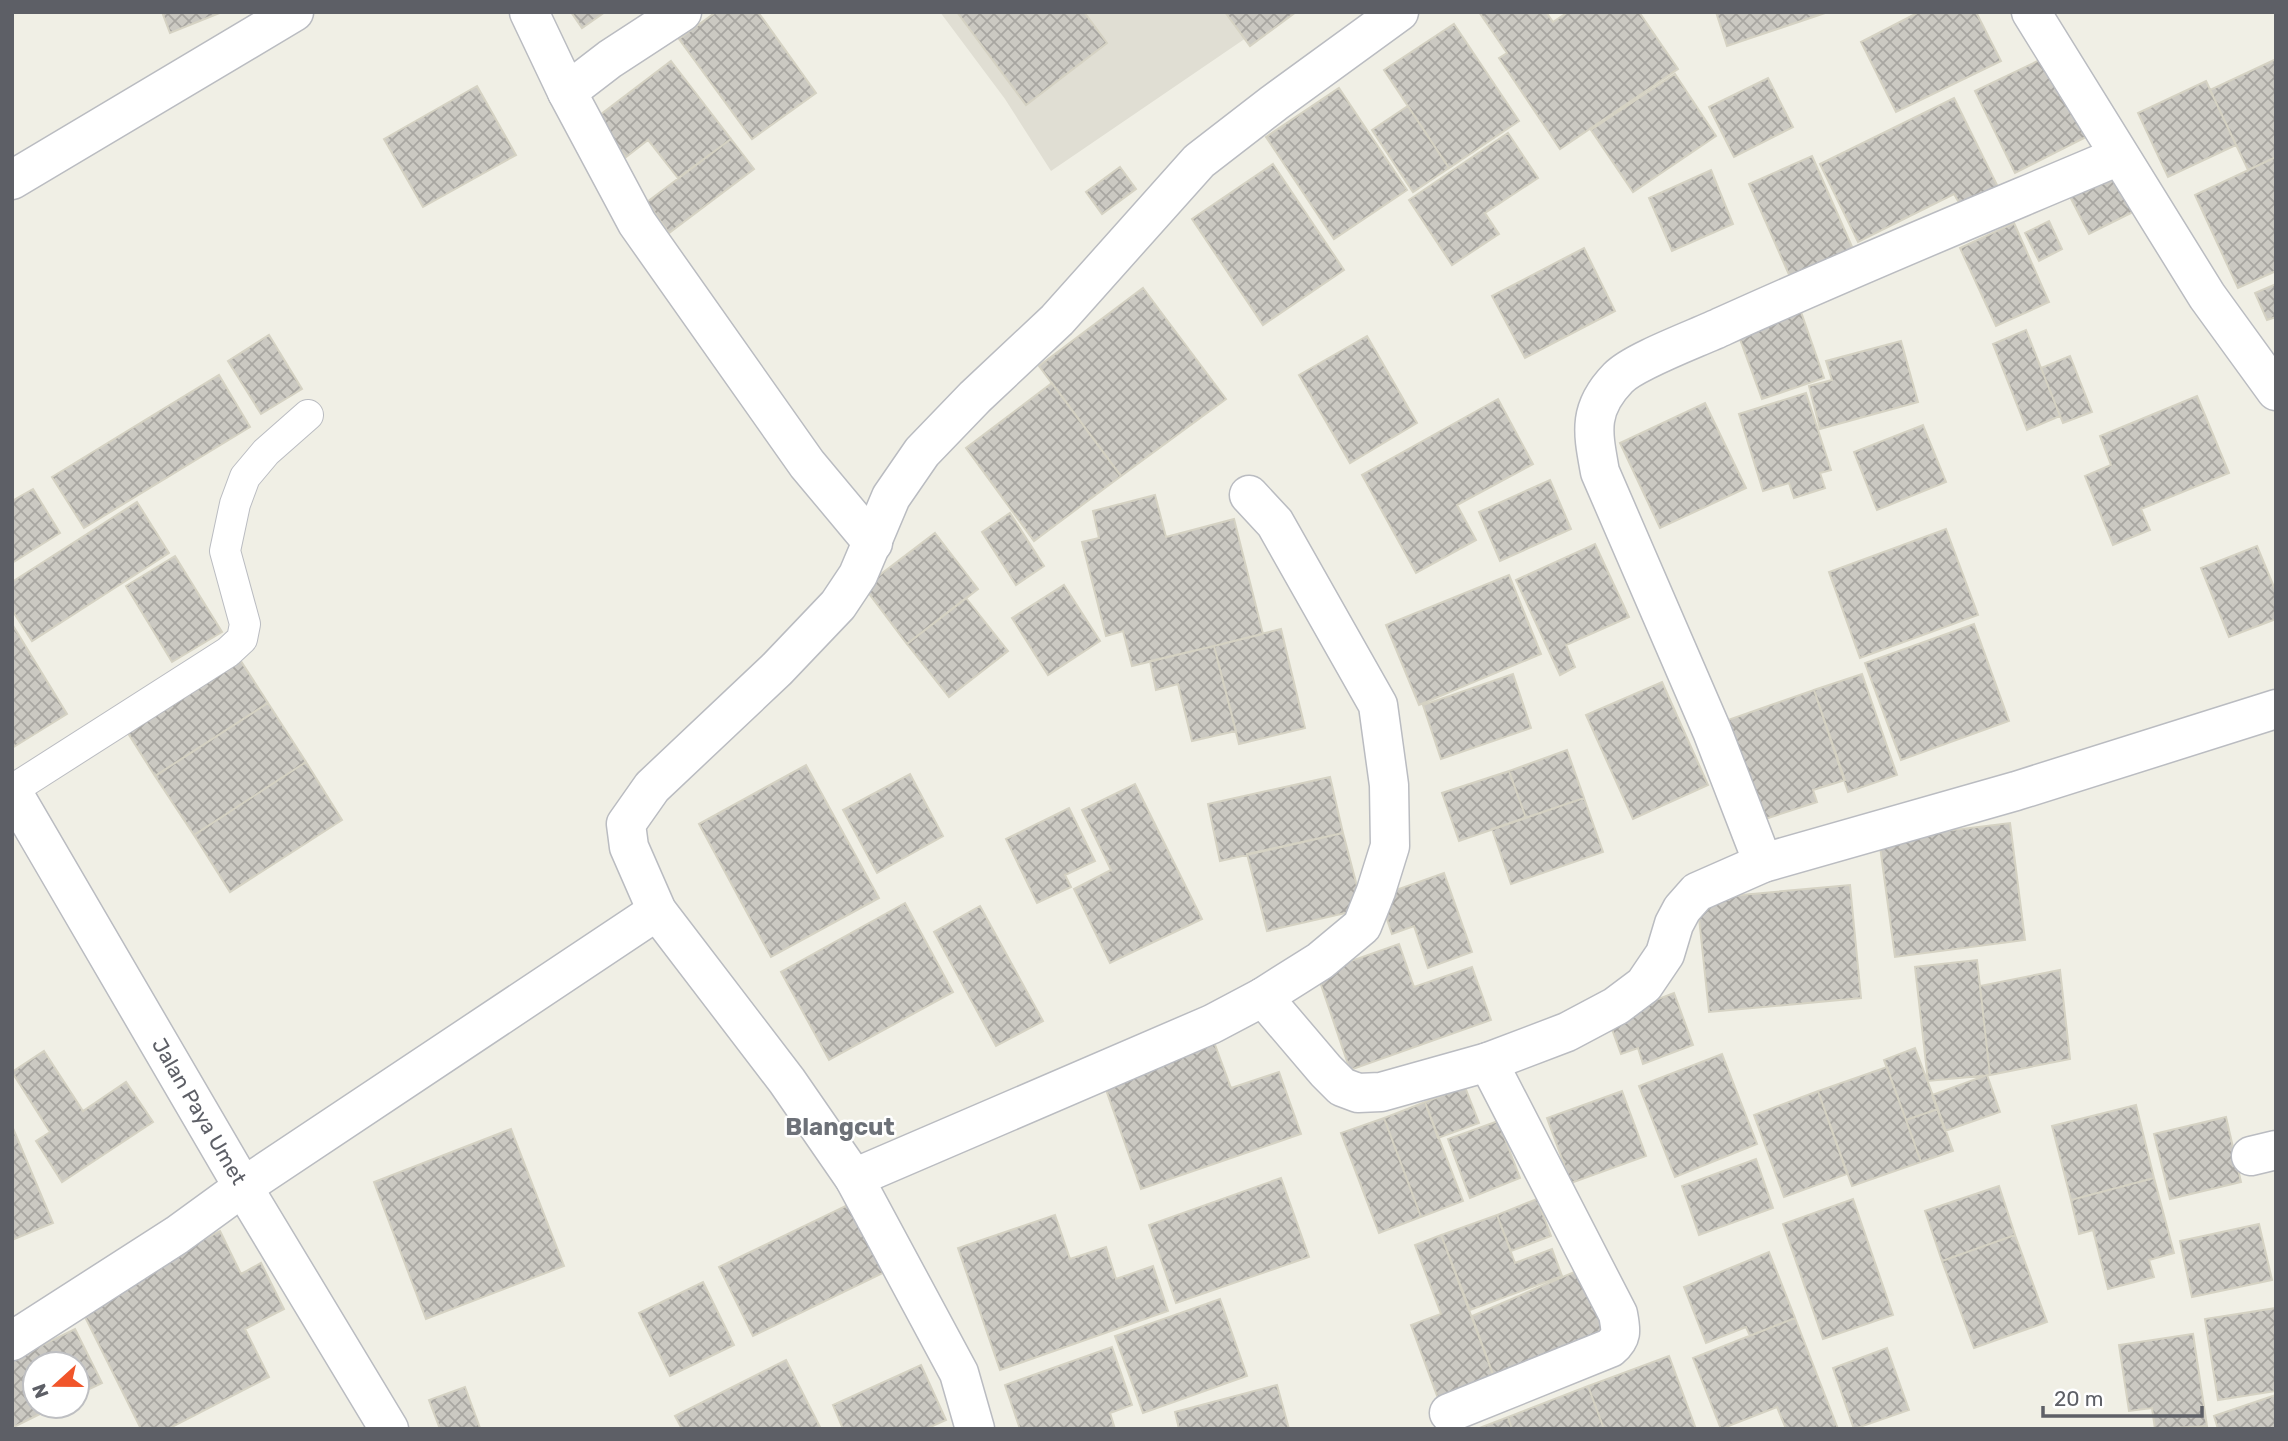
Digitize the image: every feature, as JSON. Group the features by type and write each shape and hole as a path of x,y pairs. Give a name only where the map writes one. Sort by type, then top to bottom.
{"street":[{"path":"12,180 294,12"},
{"path":"529,12 567,92 637,222 807,464 873,543"},
{"path":"567,92 610,59 681,12"},
{"path":"975,1429 958,1373 854,1178 787,1081 657,911 629,847 626,824 652,787 777,669 838,605 858,575 891,497 922,452 975,397 1057,320 1199,161 1399,12"},
{"path":"2031,12 2207,296 2276,391"},
{"path":"1763,863 1712,730 1600,472 1593,430 1600,402 1619,377 1641,364 1783,299 2119,156"},
{"path":"854,1178 1212,1024 1264,998 1321,961 1362,926 1377,891 1390,846 1389,785 1378,705 1275,523 1249,495"},
{"path":"1264,998 1342,1087 1358,1093 1381,1093 1488,1062 1567,1032 1616,1006 1644,985 1665,954 1674,924 1682,909 1696,892 1763,863 2016,791 2276,709"},
{"name":"Jalan Paya Umet","path":"12,791 243,1187 389,1429"},
{"path":"12,1341 177,1235 243,1187 657,911"},
{"path":"1449,1413 1610,1348 1618,1341 1622,1332 1618,1314 1488,1062"}],"lane":[{"path":"12,791 228,652 242,639 246,624 225,551 235,504 245,477 266,452 308,415"}],"shaded area":[{"path":"940,12 1284,12 1051,171 1005,99"}],"building":[{"path":"162,12 222,12 170,33"},
{"path":"571,12 605,12 582,28"},
{"path":"716,12 758,12 816,93 752,139 679,39"},
{"path":"957,12 1084,12 1107,43 1026,105"},
{"path":"1225,12 1296,12 1250,46"},
{"path":"1479,12 1546,12 1553,22 1568,12 1639,12 1678,69 1560,149 1499,58 1507,53"},
{"path":"1716,12 1828,12 1727,46"},
{"path":"1919,12 1976,12 2001,61 1896,112 1861,42"},
{"path":"1454,24 1519,121 1449,168 1384,70"},
{"path":"2046,57 2086,137 2015,173 1975,91"},
{"path":"2276,59 2276,157 2248,170 2210,90"},
{"path":"671,61 731,139 678,178 648,140 626,157 596,118"},
{"path":"1675,74 1716,136 1633,192 1591,130"},
{"path":"1768,78 1793,127 1734,157 1709,107"},
{"path":"2206,81 2236,145 2168,177 2138,113"},
{"path":"477,86 516,155 423,207 384,139"},
{"path":"1339,88 1407,190 1334,239 1266,137"},
{"path":"1954,98 1999,189 1962,208 1954,194 1858,242 1820,164"},
{"path":"1408,106 1449,168 1413,192 1372,130"},
{"path":"1508,133 1538,178 1485,213 1499,234 1452,265 1409,200"},
{"path":"731,139 754,169 669,233 647,202"},
{"path":"1812,156 1853,249 1790,277 1749,184"},
{"path":"2276,157 2276,271 2238,288 2195,195"},
{"path":"1273,164 1344,270 1263,325 1192,219"},
{"path":"1120,167 1136,189 1102,214 1086,192"},
{"path":"2115,167 2137,210 2089,234 2067,191"},
{"path":"1711,170 1733,224 1672,251 1649,198"},
{"path":"2049,221 2062,249 2039,261 2025,233"},
{"path":"2014,223 2049,302 1996,326 1960,248"},
{"path":"1584,248 1615,311 1525,358 1492,296"},
{"path":"2276,284 2276,317 2267,320 2255,293"},
{"path":"1143,288 1226,399 1121,476 1039,366"},
{"path":"1800,309 1824,378 1762,399 1737,331"},
{"path":"2026,330 2060,416 2027,430 1993,344"},
{"path":"269,335 302,389 261,414 228,361"},
{"path":"1367,336 1417,423 1350,463 1299,375"},
{"path":"1901,341 1918,402 1820,429 1809,386 1832,380 1826,361"},
{"path":"2070,356 2092,412 2063,423 2041,368"},
{"path":"219,375 250,427 84,528 52,477"},
{"path":"1052,383 1121,476 1034,541 966,448"},
{"path":"1806,393 1831,470 1820,473 1825,488 1794,498 1789,483 1763,491 1739,414"},
{"path":"2197,396 2229,473 2141,509 2150,530 2113,545 2085,476 2111,465 2100,436"},
{"path":"1498,399 1533,464 1457,505 1476,540 1416,573 1362,475"},
{"path":"1705,403 1746,488 1660,528 1620,443"},
{"path":"1923,425 1946,482 1877,510 1854,452"},
{"path":"1550,480 1571,529 1500,561 1479,512"},
{"path":"33,489 60,533 12,563 12,501"},
{"path":"1155,495 1166,537 1234,519 1263,634 1132,666 1123,631 1106,636 1082,542 1099,538 1093,511"},
{"path":"137,502 169,553 32,641 12,610 12,582"},
{"path":"1010,513 1044,566 1016,585 982,532"},
{"path":"1946,529 1978,615 1860,658 1829,572"},
{"path":"935,533 978,589 907,644 864,587"},
{"path":"1595,544 1629,617 1566,645 1575,667 1560,675 1516,580"},
{"path":"2257,546 2276,592 2276,619 2229,637 2201,568"},
{"path":"175,556 222,632 172,662 126,586"},
{"path":"1509,575 1541,654 1419,705 1386,625"},
{"path":"1064,585 1100,641 1048,675 1012,618"},
{"path":"966,598 1008,651 949,697 907,644"},
{"path":"12,624 67,714 12,748"},
{"path":"1974,624 2009,721 1901,760 1865,663"},
{"path":"1281,629 1305,728 1239,744 1214,646"},
{"path":"1214,646 1236,731 1192,741 1178,684 1156,690 1150,661"},
{"path":"237,655 268,703 155,776 124,727"},
{"path":"1513,674 1531,728 1441,759 1423,705"},
{"path":"1862,674 1897,775 1848,792 1814,690"},
{"path":"1662,682 1708,785 1633,819 1586,715"},
{"path":"1814,690 1845,780 1813,790 1817,802 1759,821 1725,721"},
{"path":"268,703 306,762 194,835 155,776"},
{"path":"1567,750 1584,798 1526,818 1509,771"},
{"path":"306,762 342,820 230,892 194,835"},
{"path":"806,765 879,898 771,957 699,824"},
{"path":"1509,771 1526,818 1459,841 1442,793"},
{"path":"910,774 943,836 877,873 843,810"},
{"path":"1330,777 1343,833 1220,861 1208,804"},
{"path":"1135,784 1202,919 1110,963 1074,889 1111,870 1082,810"},
{"path":"1584,798 1603,852 1511,884 1492,829"},
{"path":"1069,808 1095,861 1065,875 1071,887 1037,903 1006,839"},
{"path":"2010,823 2025,940 1895,957 1879,839"},
{"path":"1343,833 1363,909 1267,931 1247,854"},
{"path":"1444,873 1472,952 1428,968 1414,926 1392,934 1379,896"},
{"path":"1850,885 1861,998 1709,1012 1697,899"},
{"path":"905,903 953,992 829,1060 781,972"},
{"path":"980,906 1043,1021 996,1046 934,932"},
{"path":"1399,944 1414,987 1472,967 1491,1020 1350,1070 1317,973"},
{"path":"1977,960 1990,1075 1928,1081 1915,967"},
{"path":"2060,970 2070,1059 1990,1075 1980,986"},
{"path":"1674,993 1693,1045 1643,1064 1638,1048 1621,1054 1608,1018"},
{"path":"1214,1042 1231,1088 1279,1072 1301,1134 1141,1189 1103,1081"},
{"path":"1915,1048 1938,1109 1906,1120 1884,1060"},
{"path":"44,1051 83,1111 126,1082 153,1122 62,1182 36,1141 50,1132 12,1072"},
{"path":"1722,1054 1757,1144 1675,1177 1639,1086"},
{"path":"1887,1067 1921,1162 1852,1186 1818,1091"},
{"path":"1987,1075 2000,1112 1945,1131 1932,1095"},
{"path":"1465,1087 1479,1123 1438,1138 1425,1102"},
{"path":"1622,1091 1646,1156 1571,1183 1547,1118"},
{"path":"1818,1091 1847,1174 1784,1197 1754,1115"},
{"path":"1425,1102 1463,1201 1421,1217 1384,1118"},
{"path":"2136,1105 2154,1178 2071,1200 2052,1126"},
{"path":"1938,1109 1953,1151 1921,1162 1906,1120"},
{"path":"2226,1117 2241,1182 2170,1199 2154,1134"},
{"path":"1384,1118 1421,1217 1379,1233 1341,1133"},
{"path":"1498,1121 1520,1178 1470,1198 1448,1139"},
{"path":"12,1126 53,1223 12,1240"},
{"path":"511,1129 564,1266 426,1319 374,1182"},
{"path":"1756,1159 1773,1208 1699,1235 1682,1186"},
{"path":"1281,1178 1309,1257 1176,1303 1149,1225"},
{"path":"2154,1178 2174,1253 2149,1260 2154,1277 2108,1289 2093,1230 2079,1234 2071,1200"},
{"path":"1999,1186 2015,1235 1942,1261 1925,1211"},
{"path":"1537,1199 1551,1236 1511,1251 1497,1215"},
{"path":"1853,1199 1893,1315 1823,1339 1783,1224"},
{"path":"858,1200 891,1269 753,1336 719,1267"},
{"path":"1055,1215 1070,1259 1106,1247 1116,1279 1153,1266 1168,1311 1000,1370 958,1248"},
{"path":"1497,1215 1515,1263 1552,1249 1562,1276 1470,1310 1441,1235"},
{"path":"2259,1224 2272,1280 2192,1297 2180,1241"},
{"path":"220,1231 241,1274 261,1263 284,1309 245,1329 269,1377 168,1429 141,1429 78,1303"},
{"path":"1441,1235 1495,1380 1439,1401 1411,1325 1441,1314 1415,1245"},
{"path":"2015,1235 2047,1322 1974,1348 1942,1261"},
{"path":"1769,1252 1795,1318 1750,1336 1746,1327 1706,1343 1684,1287"},
{"path":"1586,1267 1611,1330 1495,1380 1472,1316"},
{"path":"703,1282 734,1345 670,1376 639,1313"},
{"path":"1220,1299 1247,1376 1143,1413 1115,1336"},
{"path":"2276,1308 2276,1391 2218,1400 2205,1319"},
{"path":"1795,1318 1838,1429 1786,1429 1777,1407 1721,1429 1693,1358"},
{"path":"75,1329 86,1350 32,1350"},
{"path":"2193,1334 2207,1426 2155,1429 2152,1408 2129,1411 2119,1345"},
{"path":"1112,1347 1132,1405 1110,1413 1115,1429 1020,1429 1005,1385"},
{"path":"1887,1348 1909,1410 1854,1429 1833,1368"},
{"path":"21,1356 21,1420 28,1420 12,1428 12,1360"},
{"path":"1669,1356 1696,1429 1604,1429 1588,1386"},
{"path":"786,1360 821,1429 682,1429 675,1416"},
{"path":"91,1361 102,1383 91,1388"},
{"path":"921,1365 946,1420 926,1429 843,1429 833,1405"},
{"path":"1277,1385 1289,1429 1179,1429 1175,1412"},
{"path":"1588,1386 1604,1429 1512,1429 1508,1417"},
{"path":"465,1387 480,1428 440,1429 429,1400"},
{"path":"2276,1395 2276,1429 2218,1429 2214,1416"},
{"path":"1508,1417 1512,1429 1477,1429"}],"district":[{"name":"Blangcut","path":"840,1127"}]}
